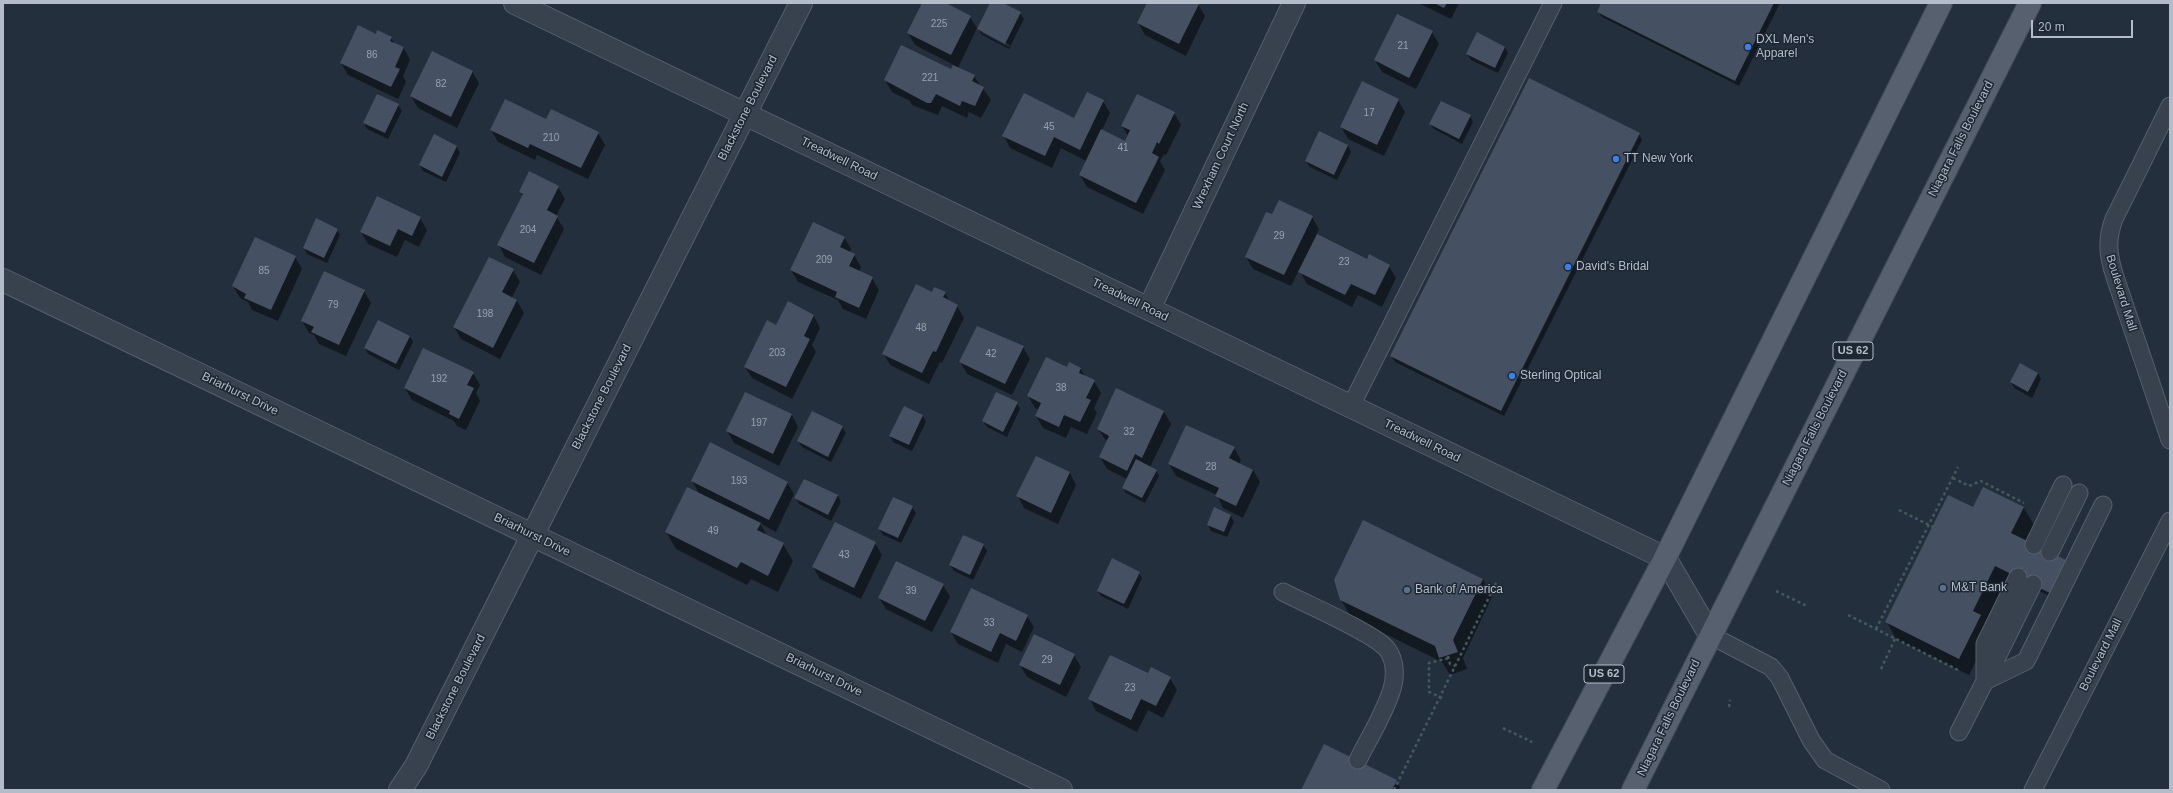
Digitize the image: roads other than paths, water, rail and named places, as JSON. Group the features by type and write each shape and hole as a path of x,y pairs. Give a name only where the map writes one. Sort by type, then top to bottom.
{"main road":[{"name":"US 62","path":"1543,790 1665,558 1941,3"},
{"name":"Niagara Falls Boulevard","path":"1633,790 2030,3"}],"street":[{"name":"Treadwell Road","path":"515,3 1665,558"},
{"name":"Blackstone Boulevard","path":"400,790 416,766 801,3"},
{"name":"Wrexham Court North","path":"1149,309 1294,3"},
{"name":"Briarhurst Drive","path":"3,280 1061,790"},
{"path":"1665,558 1710,635"}],"lane":[{"path":"1351,406 1553,3"},
{"name":"Boulevard Mall","path":"2170,106 2114,219 2109,232 2108,246 2113,272 2170,440"},
{"path":"2034,544 2063,485"},
{"path":"2050,552 2079,493"},
{"path":"1985,681 2026,661 2103,505"},
{"name":"Boulevard Mall","path":"2033,790 2170,521"},
{"path":"1985,681 1985,644 2018,577"},
{"path":"1958,732 2033,584"},
{"path":"1283,592 1370,636 1386,648 1394,662 1395,675 1392,692 1358,760"},
{"path":"1710,635 1771,667 1780,678 1811,740 1825,760 1881,790"}],"place":[{"name":"DXL Men's Apparel","path":"1748,47"},
{"name":"TT New York","path":"1616,159"},
{"name":"David's Bridal","path":"1568,267"},
{"name":"Sterling Optical","path":"1512,376"},
{"name":"M&T Bank","path":"1943,588"},
{"name":"Bank of America","path":"1407,590"}]}
